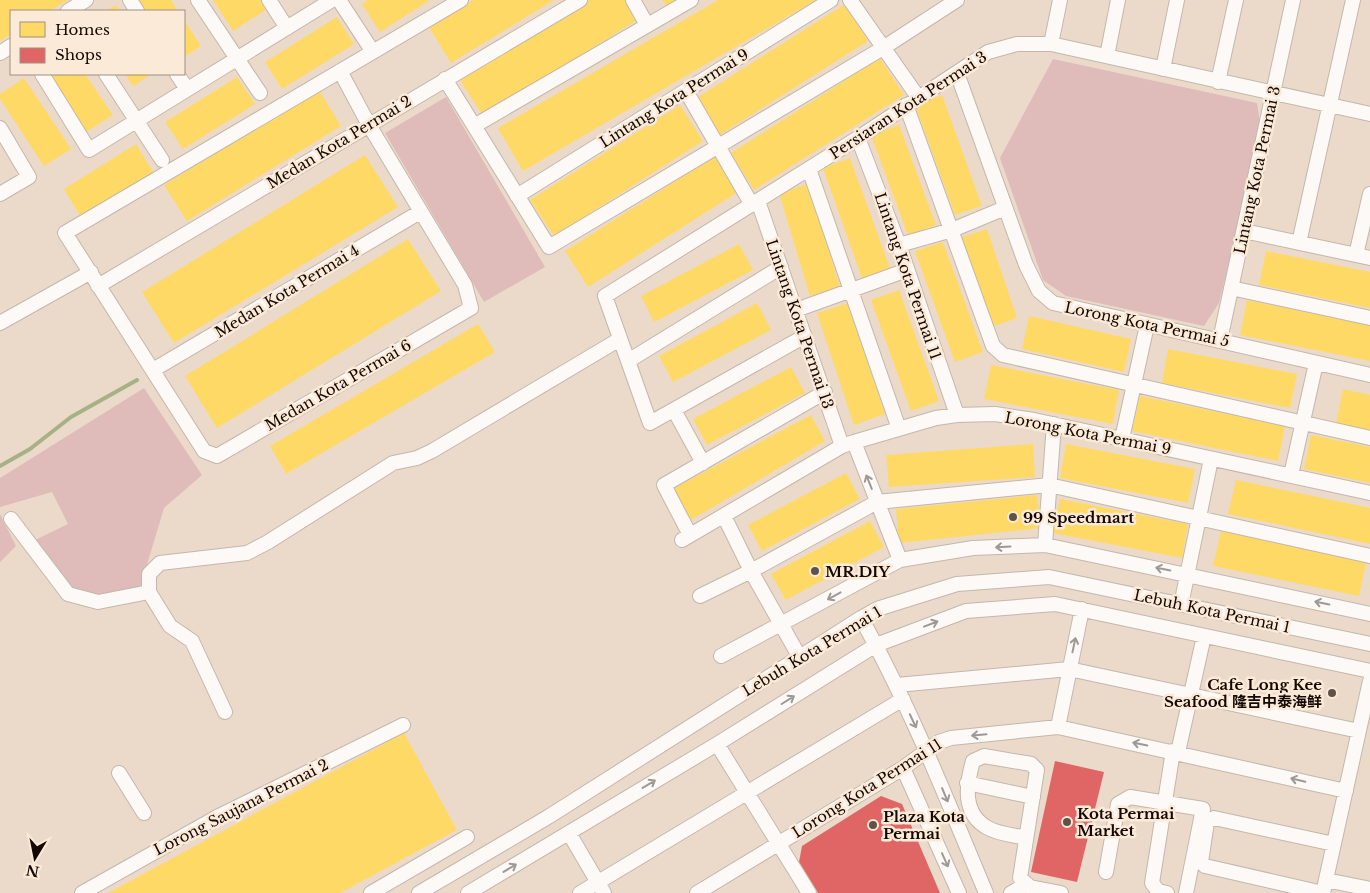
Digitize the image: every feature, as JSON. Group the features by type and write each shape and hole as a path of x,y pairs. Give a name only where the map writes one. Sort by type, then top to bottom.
{"street":[{"path":"70,10 86,0"},
{"path":"198,0 260,93"},
{"path":"269,0 287,28"},
{"path":"43,75 89,150 332,0"},
{"path":"339,0 373,52"},
{"path":"153,370 65,233 462,0"},
{"name":"Medan Kota Permai 2","path":"98,286 580,0"},
{"path":"633,0 647,26"},
{"path":"474,126 691,0"},
{"name":"Lintang Kota Permai 9","path":"517,196 831,0"},
{"path":"850,0 884,48 912,101 952,230 993,346 1003,355 1370,438"},
{"path":"445,79 549,248 884,48 957,0"},
{"path":"1051,44 1060,0"},
{"path":"1106,56 1118,0"},
{"path":"1163,69 1177,0"},
{"path":"1218,82 1236,0"},
{"name":"Lintang Kota Permai 3","path":"1220,340 1293,0"},
{"path":"1299,243 1353,0"},
{"name":"Persiaran Kota Permai 3","path":"620,339 605,296 858,138 988,52 1017,44 1051,44 1370,114"},
{"path":"340,72 420,212"},
{"name":"Lorong Kota Permai 5","path":"957,73 1026,265 1039,291 1053,303 1370,375"},
{"path":"107,75 162,160"},
{"path":"178,75 187,89"},
{"name":"Lintang Kota Permai 13","path":"686,91 718,146 755,203 781,267 824,392 877,502 900,560"},
{"path":"0,128 29,177 0,194"},
{"name":"Lintang Kota Permai 11","path":"858,138 899,246 957,415"},
{"path":"809,169 899,429"},
{"path":"1244,231 1363,256 1370,194"},
{"path":"899,246 952,230 1005,208"},
{"name":"Medan Kota Permai 6","path":"153,370 204,451 217,456 471,308 465,285 420,212"},
{"name":"Medan Kota Permai 4","path":"153,370 420,212"},
{"path":"628,361 781,267"},
{"path":"796,310 907,270"},
{"path":"0,323 90,272"},
{"path":"1231,288 1370,318"},
{"path":"1122,438 1147,324"},
{"path":"225,712 192,641 170,626 149,592 149,574 160,563 247,553 268,542 393,463 417,458 432,451 620,339 650,423 805,336"},
{"path":"1291,475 1316,362"},
{"path":"674,410 703,463 824,392"},
{"name":"Lorong Kota Permai 9","path":"703,463 664,485 686,537 848,444 936,418 957,415 995,414 1054,424 1370,493"},
{"path":"1045,545 1054,424"},
{"path":"1181,604 1211,459"},
{"path":"700,596 752,571 877,502 1049,485 1370,556"},
{"path":"724,516 799,656"},
{"path":"11,519 68,594 98,602 149,592"},
{"name":"Lebuh Kota Permai 1","path":"721,656 782,625 900,560 973,548 1045,545 1370,614"},
{"name":"Lebuh Kota Permai 1","path":"425,891 548,817 861,618 877,609 957,584 1049,577 1370,644"},
{"path":"1118,617 1122,592"},
{"name":"Lebuh Kota Permai 1","path":"468,893 876,645 966,611 1055,604 1370,671"},
{"path":"1058,727 1082,609"},
{"path":"861,618 903,699 986,893"},
{"path":"1167,893 1158,891 1152,883 1176,752 1204,636"},
{"path":"896,685 1069,669 1191,696 1358,737 1370,747"},
{"path":"1324,888 1370,680"},
{"path":"580,893 601,888 746,791 903,699"},
{"name":"Lorong Saujana Permai 2","path":"82,893 217,817 403,725"},
{"name":"Lorong Kota Permai 11","path":"696,893 904,768 926,750 951,738 1058,727 1346,790"},
{"path":"716,744 808,893"},
{"path":"1026,838 989,829 979,822 967,799 967,783 973,761 984,756 1031,764 1037,770 1020,878 1027,884 1047,892 1061,893"},
{"path":"904,768 959,893"},
{"path":"119,773 144,813"},
{"path":"967,783 1033,797"},
{"path":"1106,872 1118,804 1130,797 1203,809 1186,893"},
{"path":"1334,844 1214,818 1208,822 1201,862 1210,869 1324,888 1370,889"},
{"path":"569,833 601,888"},
{"path":"371,893 468,836"},
{"path":"1011,893 1027,884"}],"shaded area":[{"path":"1053,59 1257,103 1261,131 1219,303 1204,326 1066,296 1043,280 1000,158"},
{"path":"446,97 545,267 484,302 385,133"},
{"path":"144,388 202,475 164,508 140,588 98,596 72,591 35,540 68,524 52,492 0,507 0,478"},
{"path":"0,514 16,546 0,562"}],"building: Homes":[{"path":"0,0 68,0 51,10 10,10 10,35 0,41"},
{"path":"135,0 171,0 177,10 141,10"},
{"path":"213,0 261,0 267,9 233,31"},
{"path":"368,0 430,0 380,32 362,4"},
{"path":"473,0 554,0 451,63 429,27"},
{"path":"589,0 625,0 637,20 483,116 460,80"},
{"path":"662,0 680,0 668,7"},
{"path":"718,0 816,0 523,171 498,128"},
{"path":"845,4 868,41 718,136 695,99"},
{"path":"116,5 119,10 108,10"},
{"path":"337,17 354,44 282,89 265,62"},
{"path":"185,22 201,46 185,56"},
{"path":"880,58 904,95 754,190 731,153"},
{"path":"48,75 86,75 113,115 86,132"},
{"path":"126,75 150,75 133,86"},
{"path":"237,77 255,104 183,149 165,122"},
{"path":"24,78 71,149 44,166 0,99 0,94"},
{"path":"319,90 341,126 187,221 164,185"},
{"path":"942,95 982,206 955,215 915,105"},
{"path":"680,105 703,141 554,236 530,200"},
{"path":"899,125 936,225 908,235 871,135"},
{"path":"136,144 153,172 81,217 64,189"},
{"path":"365,155 398,207 174,343 142,292"},
{"path":"715,156 738,192 588,287 565,251"},
{"path":"850,158 890,268 862,278 823,168"},
{"path":"808,184 840,287 810,296 779,193"},
{"path":"987,229 1017,318 992,327 962,237"},
{"path":"408,239 441,291 217,428 185,376"},
{"path":"943,242 983,352 955,362 915,251"},
{"path":"739,244 753,270 654,322 641,296"},
{"path":"1266,251 1370,272 1370,308 1259,285"},
{"path":"899,290 939,401 911,411 871,300"},
{"path":"1247,300 1370,325 1370,361 1240,335"},
{"path":"757,303 771,330 673,382 659,356"},
{"path":"848,303 885,414 854,425 817,313"},
{"path":"1029,316 1131,339 1124,372 1022,349"},
{"path":"478,324 495,352 286,474 270,446"},
{"path":"1168,349 1297,374 1290,408 1162,383"},
{"path":"991,365 1119,390 1113,424 984,399"},
{"path":"791,367 805,393 707,445 693,419"},
{"path":"1343,389 1370,395 1370,431 1336,424"},
{"path":"1140,396 1285,426 1278,461 1132,431"},
{"path":"811,415 825,441 691,520 674,488"},
{"path":"1311,435 1370,447 1370,483 1304,469"},
{"path":"1033,444 1035,477 889,487 886,455"},
{"path":"1066,444 1195,469 1188,503 1060,478"},
{"path":"846,473 860,499 762,551 748,525"},
{"path":"1236,480 1370,508 1370,544 1228,514"},
{"path":"1037,495 1041,528 899,543 896,509"},
{"path":"1060,499 1188,524 1182,558 1053,533"},
{"path":"870,521 884,547 786,600 771,574"},
{"path":"1221,531 1366,562 1359,596 1213,566"},
{"path":"404,733 457,830 340,893 108,893"}],"building: Shops":[{"name":"Kota Permai Market","path":"1055,761 1104,772 1077,882 1031,872"},
{"name":"Plaza Kota Permai","path":"881,796 902,804 940,893 818,893 799,862 802,846"}],"waterway":[{"path":"0,466 30,449 71,417 137,380"}],"place":[{"name":"99 Speedmart","path":"1013,517"},
{"name":"MR.DIY","path":"815,571"},
{"name":"Cafe Long Kee Seafood 隆吉中泰海鲜","path":"1332,693"},
{"name":"Kota Permai Market","path":"1067,822"},
{"name":"Plaza Kota Permai","path":"873,825"}]}
